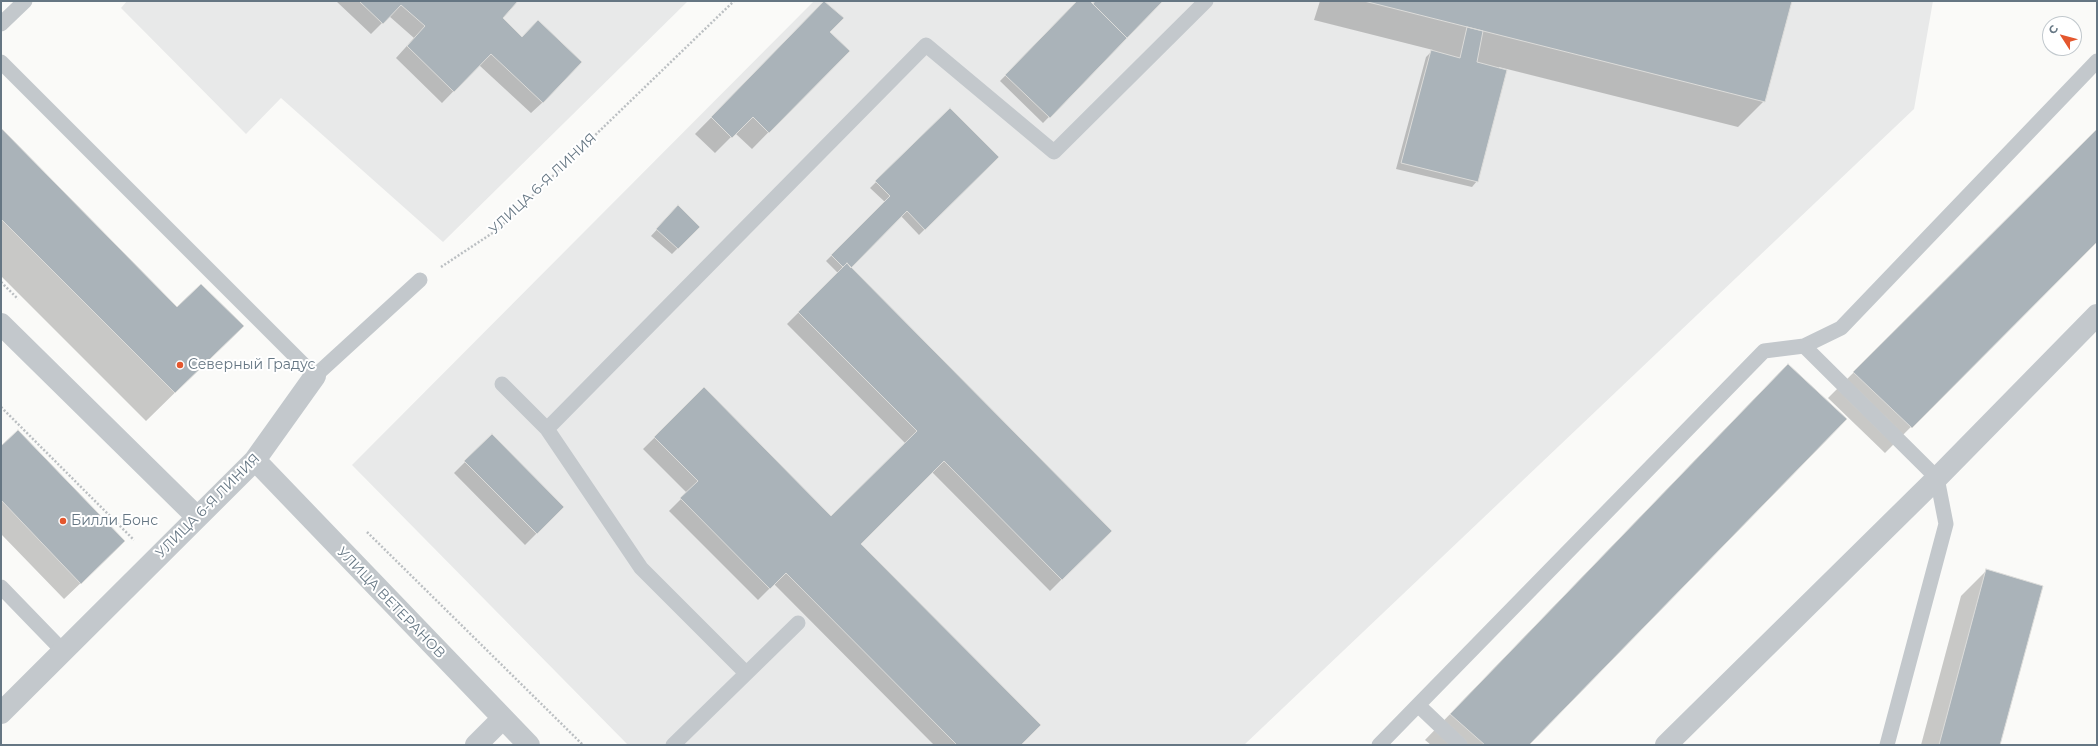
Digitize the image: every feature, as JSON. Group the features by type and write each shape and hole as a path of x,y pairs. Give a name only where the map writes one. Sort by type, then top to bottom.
{"street":[{"path":"1666,745 1937,478 2097,315"},
{"path":"1,324 197,517"},
{"name":"УЛИЦА 6-Я ЛИНИЯ","path":"1,713 64,652 255,460 315,376"},
{"name":"УЛИЦА ВЕТЕРАНОВ","path":"255,460 502,719 529,745"},
{"path":"476,745 502,719"}],"lane":[{"path":"1,24 25,1"},
{"path":"548,429 926,45 1054,152 1206,1"},
{"path":"1379,745 1764,351 1804,346 1841,328 2097,61"},
{"path":"1,62 315,376"},
{"name":"УЛИЦА 6-Я ЛИНИЯ","path":"315,376 420,280"},
{"path":"1804,346 1937,478 1946,524 1887,745"},
{"path":"502,384 548,429 641,568 746,673"},
{"path":"1,587 64,652"},
{"path":"673,745 798,623"},
{"path":"1418,706 1460,745"}],"path":[{"name":"УЛИЦА 6-Я ЛИНИЯ","path":"420,280 497,230 734,1"},
{"path":"1,407 154,560"},
{"path":"362,527 583,745"}],"shaded area":[{"path":"127,1 688,1 443,242 281,98 246,134 121,8"},
{"path":"814,1 1933,1 1914,109 1244,745 628,745 352,465"}],"building":[{"path":"359,1 518,1 503,18 522,37 538,20 582,62 543,103 491,54 454,92 407,46 425,26 401,5 383,24"},
{"path":"824,1 844,18 830,32 850,51 769,133 753,117 732,138 711,117"},
{"path":"1077,1 1090,1 1127,38 1050,118 1005,75"},
{"path":"1095,1 1163,1 1127,38 1093,4"},
{"path":"1364,1 1792,1 1765,102"},
{"path":"1467,27 1483,31 1477,62 1507,70 1478,182 1401,163 1431,50 1460,58"},
{"path":"950,108 999,157 925,230 907,211 851,268 847,263 843,267 831,255 890,196 875,181"},
{"path":"1,128 177,307 201,284 244,326 175,393 1,219"},
{"path":"2097,129 2097,242 1912,428 1853,372"},
{"path":"678,205 700,227 678,249 656,229"},
{"path":"847,263 1112,531 1062,580 944,461 861,544 1041,725 1021,745 957,745 786,573 770,589 680,498 698,481 654,437 704,387 831,516 917,431 798,312"},
{"path":"1788,364 1847,419 1529,745 1485,745 1450,714"},
{"name":"Билли Бонс","path":"18,430 125,541 81,584 1,500 1,446"},
{"path":"492,434 564,507 537,534 464,461"},
{"path":"1986,569 2043,586 2000,745 1939,745"}],"place":[{"name":"Северный Градус","path":"180,365"},
{"name":"Билли Бонс","path":"63,521"}]}
